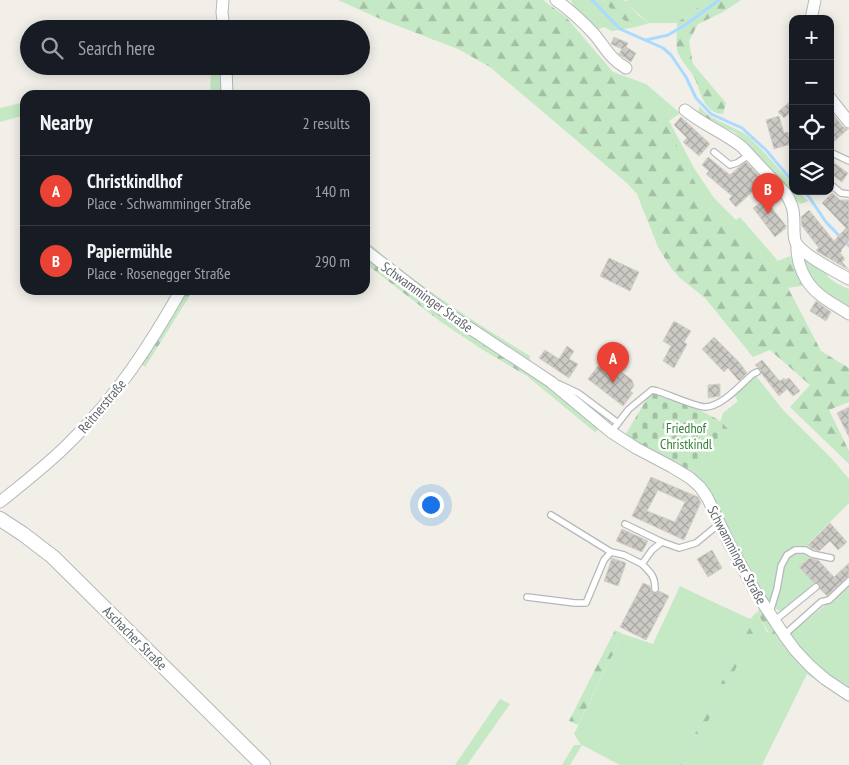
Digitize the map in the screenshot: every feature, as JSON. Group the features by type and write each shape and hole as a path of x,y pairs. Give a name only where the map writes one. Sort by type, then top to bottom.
{"street":[{"path":"223,0 223,20"},
{"path":"556,0 571,11 595,35 618,64 626,68"},
{"path":"813,15 815,0"},
{"path":"226,75 227,90"},
{"path":"834,103 849,122"},
{"path":"685,110 698,120 736,142 749,155 791,201 794,208 794,238 797,245 817,260 849,279"},
{"path":"797,245 797,254 802,270 809,283 819,294 849,314"},
{"name":"Schwamminger Straße","path":"370,254 441,309 552,382 614,427 636,448 672,467 690,478 700,487 707,497 719,524 755,591 784,635 810,666 848,694"},
{"name":"Reitnerstraße","path":"0,502 40,470 73,440 97,414 119,387 166,318 178,295"},
{"name":"Aschacher Straße","path":"0,519 53,557 263,765"}],"lane":[{"path":"714,152 730,164 737,163 749,155"},
{"path":"834,154 849,161"},
{"path":"834,187 841,193 849,194"},
{"path":"614,427 629,409 652,390 657,390 704,407 715,405 729,396 753,374 758,372"},
{"path":"551,515 611,552 624,555 642,564 651,572 655,580 655,589"},
{"path":"624,524 679,548 696,543 719,524"},
{"path":"642,564 652,550 662,542"},
{"path":"772,618 780,566 787,555 795,550 804,550 812,554 831,558"},
{"path":"526,597 575,603 586,602 604,560 611,552"},
{"path":"784,635 821,602 829,600 849,581"},
{"path":"772,618 816,587"}],"green space":[{"path":"338,0 543,0 566,17 613,72 666,122 708,207 733,224 768,265 790,256 796,270 808,286 788,288 821,351 849,368 849,402 829,410 849,451 849,464 790,407 810,385 770,350 753,357 705,298 680,278 671,268 658,247 637,194 628,184 490,67 458,49 385,21"},
{"path":"571,0 603,0 617,16 636,27 612,31 604,27 597,30 574,8"},
{"path":"603,0 624,0 638,15 649,23 636,27 617,16"},
{"path":"628,0 707,0 677,23 649,23 625,2"},
{"path":"707,0 741,0 723,12 698,24 689,41 693,64 726,103 723,114 716,113 706,105 694,77 677,50 677,23"},
{"path":"613,72 646,84 680,113 669,121 694,168 714,198 736,220 740,217 778,261 768,265 733,224 708,207 688,169"},
{"path":"211,75 232,75 233,90 210,90"},
{"path":"20,103 20,116 0,122 0,108"},
{"path":"699,106 709,116 748,136 789,180 789,192 734,132 698,116"},
{"path":"792,195 803,195 808,201 800,204"},
{"path":"370,244 404,272 445,301 530,356 529,373 553,389 598,427 596,433 527,376 529,374 408,290 370,261"},
{"path":"800,254 826,270 828,277 836,283 849,289 849,308 817,288 808,275"},
{"path":"370,261 408,290 529,373 527,376 441,322 370,267"},
{"path":"185,295 190,295 145,367 141,364"},
{"path":"756,376 784,411 833,460 849,479 849,503 808,544 815,551 799,567 816,584 791,605 780,611 767,604 705,487 693,472 733,433 720,422 723,413 738,401 734,395"},
{"name":"Friedhof Christkindl","path":"651,392 689,405 717,419 733,433 693,472 624,437"},
{"path":"680,586 750,619 757,612 767,632 782,640 849,586 849,703 807,674 762,765 685,765 755,631 751,628 679,765 620,765 582,745 570,765 562,765 574,745 581,745 574,734 623,634 653,644"},
{"path":"761,607 804,667 802,669 788,657 771,636 757,612"},
{"path":"750,627 756,630 685,765 679,765"},
{"path":"615,630 623,634 578,725 569,721"},
{"path":"500,699 510,704 467,765 455,765"}],"building":[{"path":"614,37 628,43 626,47 636,53 631,62 619,54 622,49 611,44"},
{"path":"789,102 789,114 784,118 778,112"},
{"path":"834,115 843,127 848,129 834,141"},
{"path":"779,116 784,133 788,132 789,145 774,149 766,120"},
{"path":"681,117 710,144 699,156 683,142 687,138 674,125"},
{"path":"708,157 730,175 746,162 764,181 736,207 729,199 732,196 706,174 709,171 702,165"},
{"path":"834,163 848,173 842,182 834,176"},
{"path":"830,195 834,195 840,200 849,200 849,241 840,253 845,259 842,262 849,270 818,252 816,250 819,248 802,226 801,217 809,210 834,241 846,228 822,203"},
{"path":"765,199 786,226 775,237 753,208"},
{"path":"609,258 639,272 630,291 600,276"},
{"path":"816,301 831,312 826,321 810,311"},
{"path":"674,321 691,331 684,342 687,344 674,368 663,361 671,346 663,341"},
{"path":"714,337 739,362 747,373 739,381 728,368 724,372 702,349"},
{"path":"567,346 574,351 569,359 578,364 569,378 539,358 545,350 559,359"},
{"path":"605,359 632,380 634,386 630,391 633,393 623,406 588,379"},
{"path":"762,360 780,381 784,378 785,380 789,378 800,391 793,396 787,389 779,396 761,373 761,370 755,365"},
{"path":"720,384 720,396 708,398 708,385"},
{"path":"849,407 849,437 837,413"},
{"path":"651,477 698,497 701,502 684,540 632,516","holes":["658,490 685,502 675,522 647,511"]},
{"path":"830,523 847,542 838,550 830,541 819,551 811,548 808,545"},
{"path":"622,529 648,541 642,552 616,541"},
{"path":"712,550 722,568 708,577 697,559"},
{"path":"612,558 626,563 618,586 604,581"},
{"path":"809,558 818,560 834,577 849,563 849,576 827,596 820,589 819,584 814,583 799,567"},
{"path":"643,583 650,586 653,593 659,591 669,596 646,640 620,627"}],"waterway":[{"path":"592,0 620,29 663,48 671,55 686,77 696,98 711,114 742,128 766,150 789,177"},
{"path":"646,40 668,35 719,0"},
{"path":"807,195 826,222 849,246"}],"place":[{"name":"Papiermühle","path":"768,214"},
{"name":"Christkindlhof","path":"613,383"}]}
